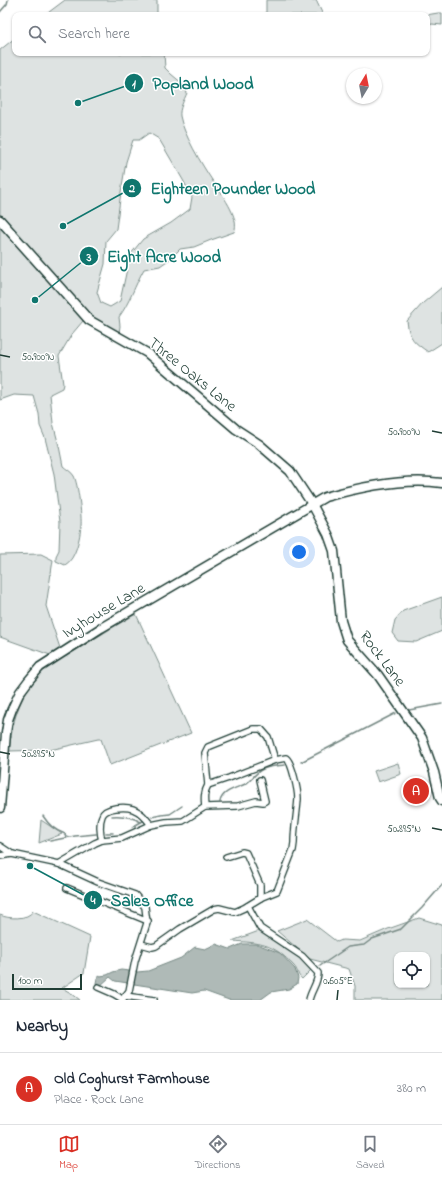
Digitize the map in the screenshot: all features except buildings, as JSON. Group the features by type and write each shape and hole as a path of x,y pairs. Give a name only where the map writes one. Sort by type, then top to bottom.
{"street":[{"name":"Three Oaks Lane","path":"0,220 89,320 147,354 236,429 278,459 290,471 312,504"},
{"name":"Ivyhouse Lane","path":"0,808 8,720 20,692 40,667 100,628 325,497 345,491 405,482 430,481 442,483"},
{"name":"Rock Lane","path":"312,504 328,534 334,551 341,621 348,640 378,675 422,738 432,765 442,801"},
{"path":"205,807 204,797 205,790 208,785 205,753 208,747 232,736 253,729 261,729 268,737 276,760"},
{"path":"141,944 152,947 156,946 180,929 214,909 219,908 235,912 260,898 277,891 293,850 298,799 292,767 289,760 286,758 276,760 208,785"},
{"path":"59,864 102,840 122,838 151,825 183,821 205,807 238,806 256,801 265,801 260,780"},
{"path":"102,840 100,835 101,817 106,812 114,809 122,807 134,809 145,817 151,825"},
{"path":"0,846 12,854"},
{"path":"226,857 242,852 246,853 260,885 260,898"},
{"path":"0,856 12,854 50,861 98,882 136,896 145,907 148,921 133,969 128,993 122,998"},
{"path":"67,888 148,921"},
{"path":"248,906 260,928 302,956 318,973 318,980 311,992 309,1000"},
{"path":"98,987 122,998 154,1000"}],"shaded area":[{"path":"65,0 157,0 157,12 49,12"},
{"path":"266,0 316,0 322,12 266,12"},
{"path":"442,13 442,25 430,25 430,14"},
{"path":"12,40 12,56 164,56 165,68 183,84 187,93 180,110 180,116 189,140 198,158 229,205 235,220 235,226 234,232 194,247 180,249 160,266 144,269 119,317 119,333 102,325 96,319 92,318 0,215 0,50","holes":["149,133 159,139 192,197 190,209 171,223 143,239 130,255 120,301 110,307 101,303 97,292 105,264 106,241 116,229 126,162 133,140 139,140"]},
{"path":"0,222 81,314 83,321 72,334 59,356 63,384 62,388 50,394 53,423 63,466 74,476 80,508 81,526 78,542 75,553 65,565 56,561 56,556 59,550 60,522 54,474 45,438 40,426 39,414 34,396 14,395 0,400"},
{"path":"442,287 442,343 428,352 413,340 409,332 407,321 423,303"},
{"path":"41,554 53,560 46,606 61,651 53,656 0,637 0,555"},
{"path":"442,597 442,631 416,642 398,641 392,633 395,620 403,611"},
{"path":"136,614 191,733 110,765 101,739 50,750 9,751 12,730 18,710 26,692 39,675 55,663"},
{"path":"398,763 401,774 378,782 374,771"},
{"path":"41,820 62,834 39,843"},
{"path":"33,911 90,937 84,973 62,988 80,1000 0,1000 0,915 18,918 27,916"},
{"path":"419,918 442,925 442,1000 355,1000 355,986 349,969 310,959 277,931 307,919 337,942 342,940 360,941"},
{"path":"259,931 293,948 312,969 302,979 294,966 280,953 273,949 259,944 232,941"},
{"path":"216,944 230,949 242,944 257,944 280,953 295,969 298,978 297,984 289,989 271,992 260,1000 229,1000 204,991 192,993 115,981 110,977 100,986 96,983 97,978 100,976 121,970 137,972 148,971 181,958 195,947 205,949"}],"waterway":[{"path":"0,12 7,4 8,0"},
{"path":"409,710 442,704"},
{"path":"301,762 396,713"},
{"path":"220,802 221,798 227,792 247,783 261,770 285,765"},
{"path":"152,817 170,814 182,806"},
{"path":"43,816 52,827 65,834 66,837"},
{"path":"112,816 127,817 141,822"},
{"path":"132,827 143,821"},
{"path":"106,833 113,833"},
{"path":"50,841 96,834"},
{"path":"320,966 348,947 364,945 372,939 401,929 442,885"}],"place":[{"name":"Popland Wood","path":"78,103"},
{"name":"Eighteen Pounder Wood","path":"63,226"},
{"name":"Eight Acre Wood","path":"35,300"},
{"name":"Old Coghurst Farmhouse","path":"416,791"},
{"name":"Sales Office","path":"30,866"}]}
